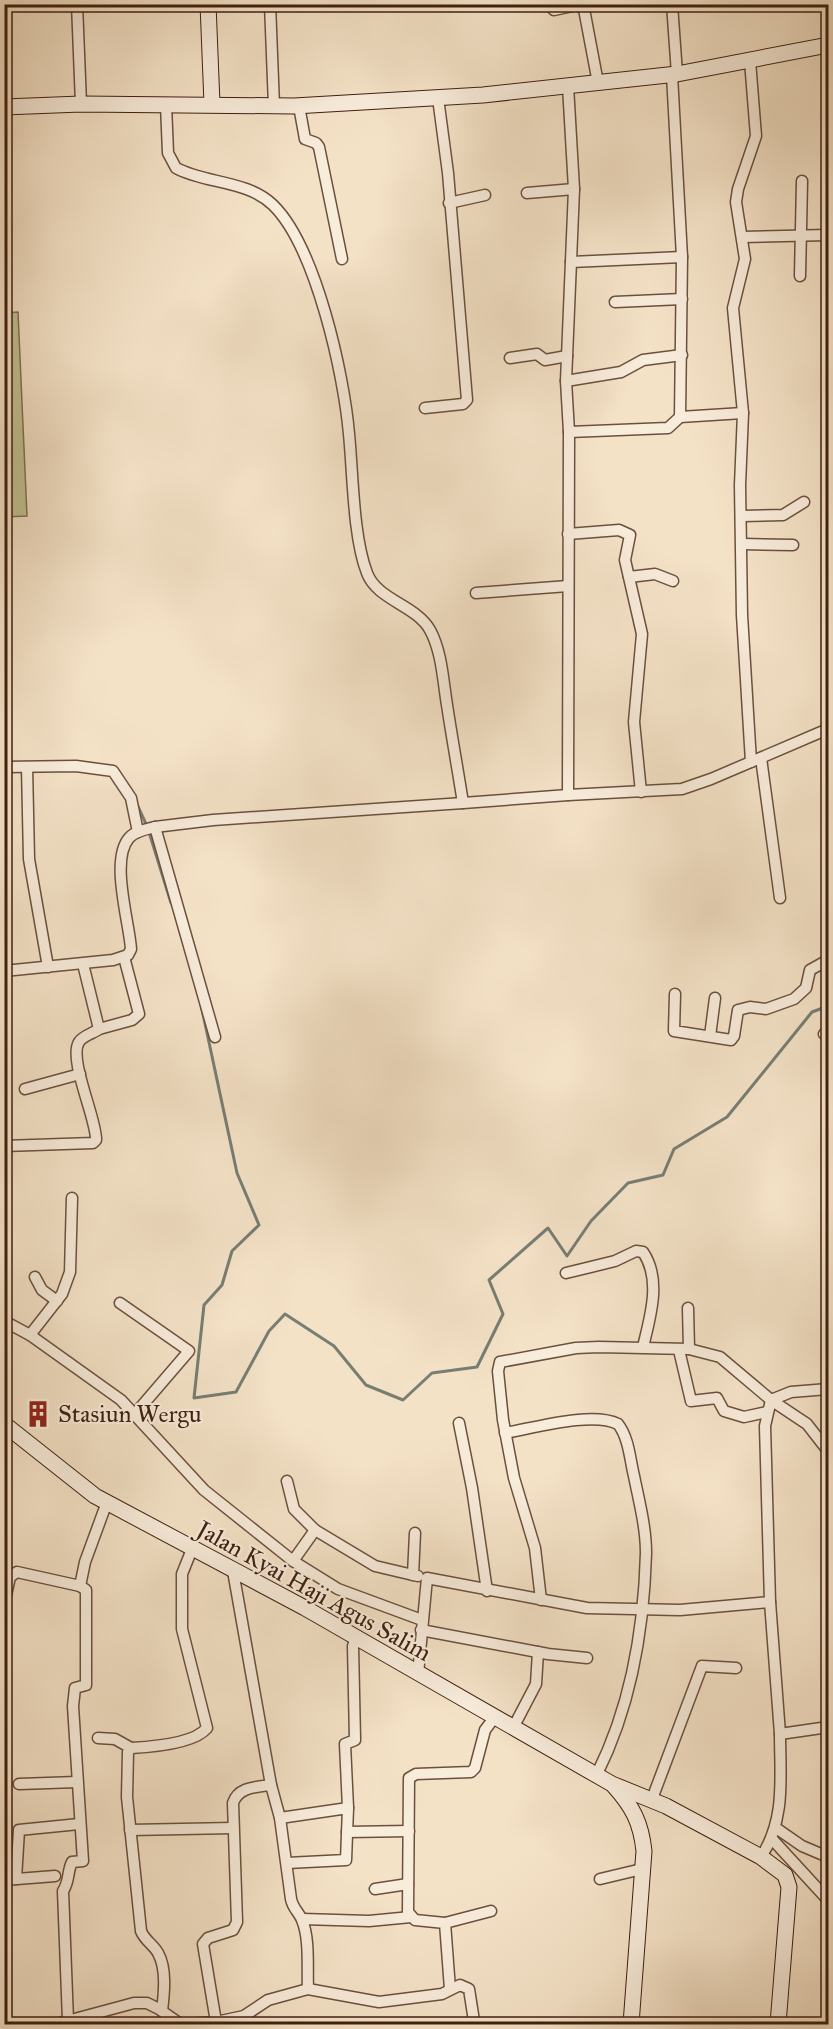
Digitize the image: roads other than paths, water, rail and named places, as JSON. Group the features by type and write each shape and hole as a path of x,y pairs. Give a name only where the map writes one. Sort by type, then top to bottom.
{"street":[{"path":"77,4 81,104"},
{"path":"208,4 212,104"},
{"path":"270,4 274,106"},
{"path":"672,4 682,257 680,417"},
{"path":"550,6 554,10 580,5 584,9 598,83"},
{"path":"4,107 81,104 299,106 438,98 674,74 828,45"},
{"path":"750,61 756,125 754,145 738,189 736,202 745,259 734,308 743,413 742,615 756,760 780,898"},
{"path":"567,86 574,189 566,381 568,795"},
{"path":"425,408 463,404 467,400 438,98"},
{"path":"166,105 168,153 176,168 241,187 273,204 304,251 339,374 349,431 354,501 363,562 368,576 376,586 419,616 430,631 441,666 463,803"},
{"path":"299,106 305,139 316,143 319,147 342,259"},
{"path":"800,276 799,235 802,181"},
{"path":"527,192 574,189"},
{"path":"449,203 485,195"},
{"path":"743,237 828,235"},
{"path":"571,262 682,257"},
{"path":"615,302 682,299"},
{"path":"510,358 537,354 545,360 567,356"},
{"path":"566,381 621,372 646,359 682,355"},
{"path":"568,432 668,428 680,417 743,413"},
{"path":"742,516 783,515 804,502"},
{"path":"568,534 626,531 630,535 625,560 642,634 634,722 641,792"},
{"path":"743,544 793,545"},
{"path":"628,578 656,574 673,581"},
{"path":"476,593 568,586"},
{"path":"4,971 83,964 124,957 131,948 122,891 122,857 128,839 147,829 213,820 682,789 828,729"},
{"path":"4,767 76,766 113,771 131,798 147,829 215,1037"},
{"path":"27,767 29,859 48,967"},
{"path":"4,1146 96,1142 96,1133 80,1074 79,1042 99,1029 132,1020 139,1014 124,957"},
{"path":"675,994 674,1031 732,1039 738,1010 750,1007 766,1009 794,999 806,988 810,970 828,960"},
{"path":"83,964 99,1029"},
{"path":"710,1036 715,998"},
{"path":"25,1089 80,1074"},
{"path":"30,1335 68,1284 72,1198"},
{"path":"566,1273 615,1261 636,1251 643,1252 650,1269 654,1298 643,1347"},
{"path":"35,1277 42,1290 57,1301"},
{"path":"120,1303 189,1351 134,1415"},
{"path":"688,1308 684,1349 692,1401 717,1398 724,1411 744,1417 767,1412"},
{"path":"4,1321 30,1335 121,1400 204,1490 293,1561 338,1589 421,1625 538,1652 587,1658"},
{"path":"542,1600 535,1548 514,1478 506,1433 499,1384 500,1362 576,1348 684,1349 720,1357 771,1400 807,1424 828,1451"},
{"path":"761,1857 774,1834 780,1799 780,1734 770,1602 765,1426 767,1412 771,1400 791,1392 828,1389"},
{"path":"506,1433 572,1421 606,1420 618,1424 625,1439 642,1517 646,1552 636,1657 624,1712 597,1774"},
{"path":"459,1423 488,1591"},
{"name":"Jalan Kyai Haji Agus Salim","path":"4,1424 95,1496 357,1637 612,1784"},
{"path":"287,1480 294,1509 315,1530 375,1566 488,1591 587,1608 680,1610 770,1602"},
{"path":"80,1586 107,1502"},
{"path":"293,1561 315,1530"},
{"path":"414,1575 415,1533"},
{"path":"98,1738 115,1739 131,1748 156,1747 199,1735 207,1728 182,1629 182,1574 192,1549"},
{"path":"233,1571 270,1785 280,1818 291,1899 294,1911 302,1919 308,1989"},
{"path":"4,1604 10,1577 17,1572 80,1586 86,1590 86,1685 75,1688 73,1706 83,1861 72,1862 69,1868 70,1880 63,1891 68,2021"},
{"path":"418,1674 427,1578"},
{"path":"287,1863 346,1860 348,1808 345,1744 355,1740 353,1646 357,1637"},
{"path":"513,1728 535,1688 538,1652"},
{"path":"652,1799 702,1666 736,1668"},
{"path":"411,1917 408,1912 410,1776 471,1772 475,1768 485,1730 494,1718"},
{"path":"780,1734 828,1727"},
{"path":"131,1748 128,1752 127,1797 141,1931 144,1940 159,1954 165,1991 162,2011"},
{"path":"19,1784 77,1782"},
{"path":"612,1784 652,1799 761,1857 785,1875 789,1887 778,2025"},
{"path":"612,1784 635,1811 642,1829 642,1869 631,2025"},
{"path":"216,2022 202,1944 208,1938 233,1930 237,1923 233,1828 236,1795 249,1789 270,1785"},
{"path":"280,1818 348,1808"},
{"path":"16,1879 19,1830 79,1824"},
{"path":"130,1830 233,1828"},
{"path":"347,1832 409,1831"},
{"path":"774,1834 828,1857"},
{"path":"774,1834 828,1900"},
{"path":"600,1879 642,1869"},
{"path":"4,1880 55,1876"},
{"path":"375,1888 408,1884"},
{"path":"302,1919 369,1921 411,1917 445,1923 491,1911"},
{"path":"445,1923 450,1989"},
{"path":"56,2025 134,2003 147,2003 178,2023 198,2024 248,2015 268,2000 308,1989 379,2002 442,1994 460,1985 466,1986 471,1993 474,2020 480,2024 495,2025"}],"waterway":[{"path":"136,802 147,826"},
{"path":"149,832 171,903"},
{"path":"201,1005 237,1173 259,1225 232,1251 222,1285 204,1305 194,1398 236,1392 269,1331 285,1314 334,1346 366,1385 403,1400 432,1373 477,1367 503,1314 489,1280 548,1228 567,1256 591,1221 628,1183 663,1175 674,1149 727,1117 812,1012 828,1006"}],"place":[{"name":"Stasiun Wergu","path":"38,1414"}]}
